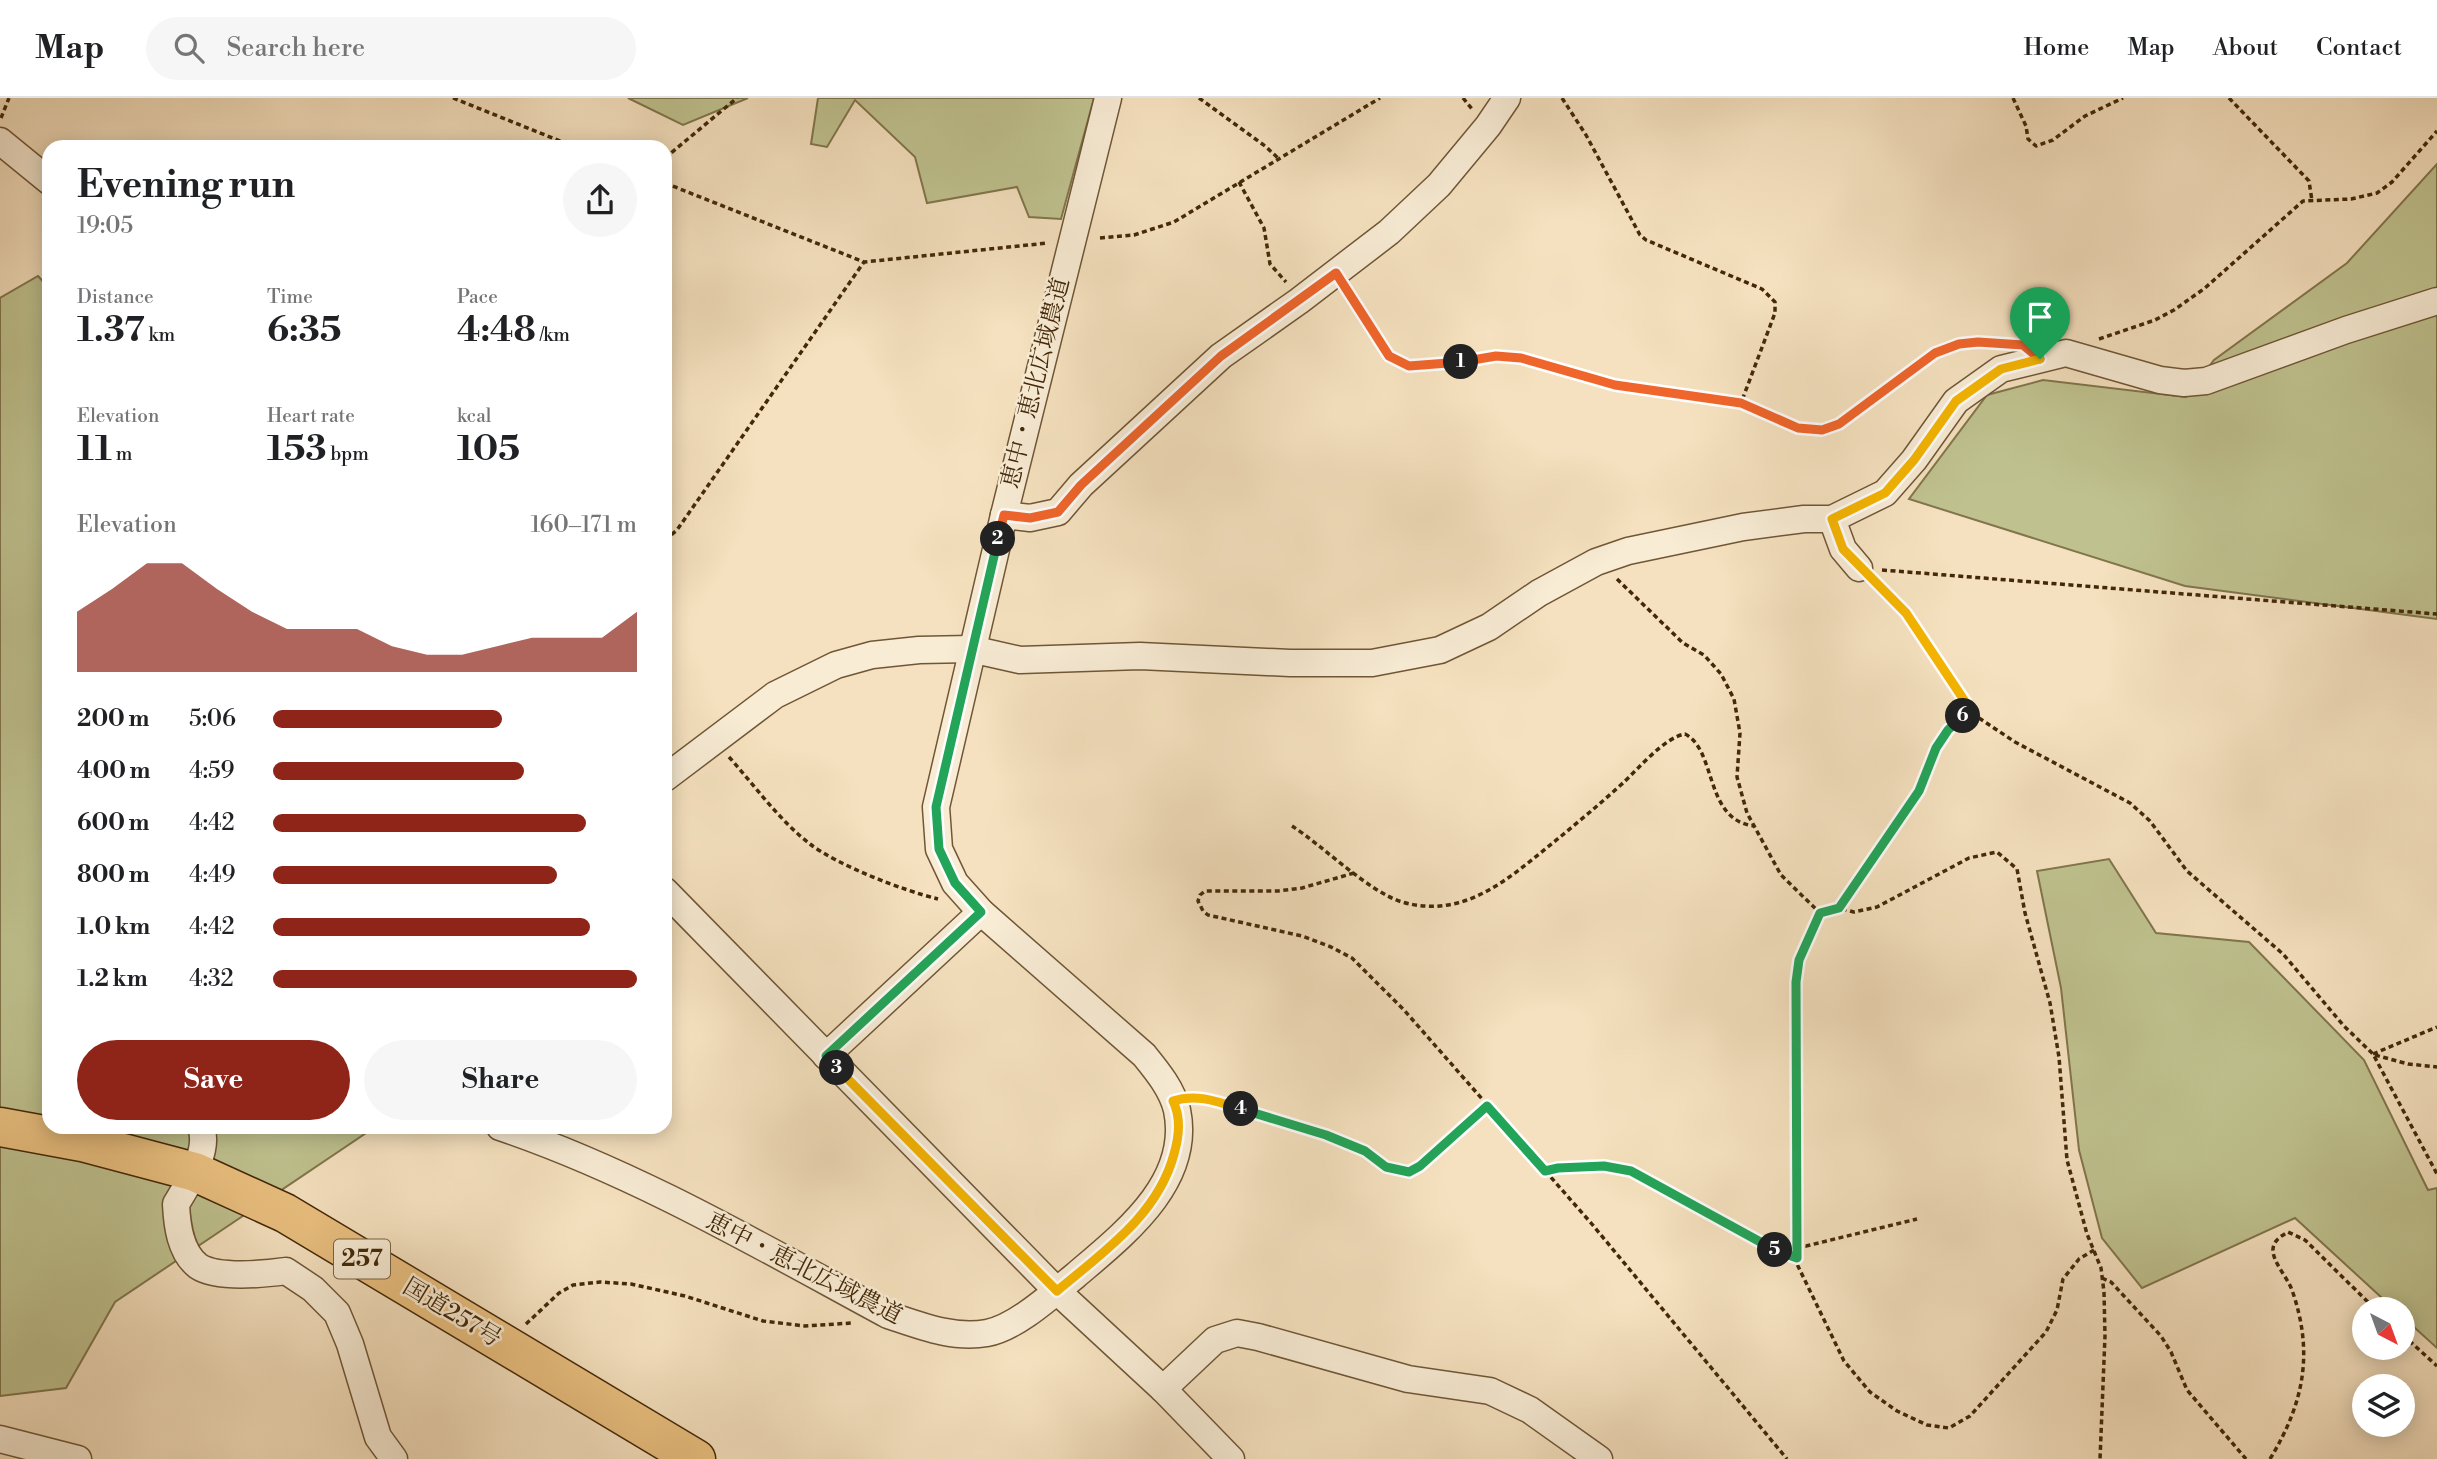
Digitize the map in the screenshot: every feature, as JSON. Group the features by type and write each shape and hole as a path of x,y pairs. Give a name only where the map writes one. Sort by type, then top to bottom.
{"highway":[{"name":"国道257号","path":"0,1127 82,1142 204,1140 285,1213 696,1459"}],"street":[{"name":"恵中・恵北広域農道","path":"520,1134 558,1147 643,1185 888,1315 930,1329 964,1336 990,1333 1028,1313 1057,1291 1126,1233 1149,1207 1169,1174 1179,1138 1177,1108 1164,1080 1144,1055 981,912 955,883 939,849 936,807 971,649 1108,98"},
{"path":"1004,515 1030,518 1058,512 1081,485 1221,356 1389,232 1438,185 1488,126 1507,98"},
{"path":"0,141 42,175"},
{"path":"672,773 775,695 836,665 872,655 919,650 971,649 1020,660 1140,656 1290,663 1384,662 1440,650 1489,626 1565,577 1605,559 1628,551 1743,527 1804,519 1832,519 1885,493 1914,460 1956,401 2001,369 2066,353 2160,380 2184,383 2206,381 2346,330 2437,301"},
{"path":"1832,519 1843,549 1859,568"},
{"path":"672,898 1057,1291 1163,1389 1231,1459"},
{"path":"826,1056 981,912"},
{"path":"204,1140 176,1204 182,1245 198,1266 220,1273 256,1275 286,1271 313,1289 337,1313 350,1344 378,1437 394,1459"},
{"path":"1163,1389 1215,1340 1237,1333 1408,1379 1490,1391 1530,1410 1599,1459"},
{"path":"0,1439 78,1459"}],"path":[{"path":"0,120 9,98"},
{"path":"453,98 558,140"},
{"path":"672,152 737,98"},
{"path":"1199,98 1278,158"},
{"path":"1100,238 1134,235 1174,222 1380,98"},
{"path":"1562,98 1586,135 1640,235 1646,240 1762,289 1774,302 1775,313 1741,403"},
{"path":"2012,98 2026,126 2028,139 2036,146 2053,140 2085,116 2123,98"},
{"path":"2230,98 2309,181 2312,201"},
{"path":"2073,355 2084,345 2155,320 2174,310 2205,288 2303,201 2351,199 2377,193 2392,182 2437,131"},
{"path":"1239,182 1264,228 1270,264 1299,301"},
{"path":"672,186 864,262 1048,243"},
{"path":"672,534 864,262"},
{"path":"1336,273 1389,356 1409,366 1466,362 1496,356 1521,358 1615,385 1741,403 1798,428 1822,430 1839,424 1935,353 1959,344 1978,342 2023,345 2040,359"},
{"path":"1605,559 1611,573 1683,643 1704,655 1721,674 1734,699 1740,733 1737,777 1747,813 1781,875 1820,913"},
{"path":"1859,568 2437,614"},
{"path":"1859,568 1906,613 1970,709 1979,718 2015,742 2130,803 2150,821 2187,871 2283,954 2344,1026 2373,1054 2437,1174"},
{"path":"1839,908 1919,791 1936,748 1948,730 1970,709"},
{"path":"1292,826 1354,873 1401,902 1440,905 1461,902 1504,883 1658,750 1677,736 1685,734 1697,745 1719,800 1726,810 1738,821 1755,826"},
{"path":"714,740 783,818 811,845 838,860 927,896 949,900 962,891"},
{"path":"1820,913 1839,908 1854,912 1877,907 1969,858 1997,852 2017,869 2025,913 2050,1003 2059,1057 2067,1160 2102,1278 2105,1336 2100,1459"},
{"path":"1354,873 1301,888 1279,891 1205,891 1198,901 1208,915 1302,936 1352,958 1404,1010 1591,1223 1787,1459"},
{"path":"1820,913 1799,960 1796,982 1796,1262 1844,1361 1870,1392 1897,1411 1927,1425 1949,1428 1970,1416 2046,1332 2057,1310 2063,1279 2079,1259 2094,1250"},
{"path":"2373,1054 2437,1027"},
{"path":"2373,1054 2408,1064 2437,1067"},
{"path":"1173,1101 1182,1098 1206,1099 1326,1135 1365,1151 1386,1167 1409,1172 1420,1166 1487,1106"},
{"path":"1545,1171 1604,1166 1631,1171 1785,1255 1797,1258"},
{"path":"1797,1245 1806,1246 1917,1219"},
{"path":"2270,1459 2298,1403 2305,1361 2304,1342 2294,1296 2273,1254 2273,1245 2279,1237 2288,1232 2305,1240 2363,1297"},
{"path":"2102,1278 2111,1282 2161,1336 2171,1352 2186,1390 2246,1459"},
{"path":"509,1347 533,1316 559,1293 572,1285 600,1282 631,1284 685,1296 763,1321 805,1326 841,1325 866,1320 876,1309"},
{"path":"2415,1346 2437,1366"}],"green space":[{"path":"628,98 748,98 683,125"},
{"path":"818,98 1094,98 1061,219 1029,217 1017,187 927,203 915,157 855,100 827,147 811,144"},
{"path":"2437,164 2437,619 2185,586 1909,499 1987,395 2043,380 2186,397 2214,360 2347,263"},
{"path":"38,276 42,280 42,1134 365,1134 115,1302 66,1388 0,1396 0,298"},
{"path":"2109,859 2156,933 2249,942 2364,1060 2428,1190 2437,1188 2437,1348 2415,1328 2415,1297 2381,1297 2295,1218 2142,1288 2102,1238 2079,1150 2061,988 2037,871"}],"route":[{"path":"1336,273 1389,356 1399,363 1431,366 1496,356 1521,358 1615,385 1741,403 1798,428 1822,430 1839,424 1935,353 1959,344 1978,342 2023,345 2040,359 2001,369 1956,401 1914,460 1885,493 1832,519 1843,549 1906,613 1970,709 1948,730 1936,748 1919,791 1839,908 1820,913 1799,960 1796,982 1797,1258 1785,1255 1631,1171 1604,1166 1545,1171 1487,1106 1420,1166 1409,1172 1386,1167 1365,1151 1326,1135 1206,1099 1182,1098 1173,1101 1177,1108 1179,1138 1169,1174 1149,1207 1126,1233 1057,1291 826,1056 981,912 955,883 939,849 936,807 1004,515 1030,518 1058,512 1081,485 1221,356 1336,273"}]}
